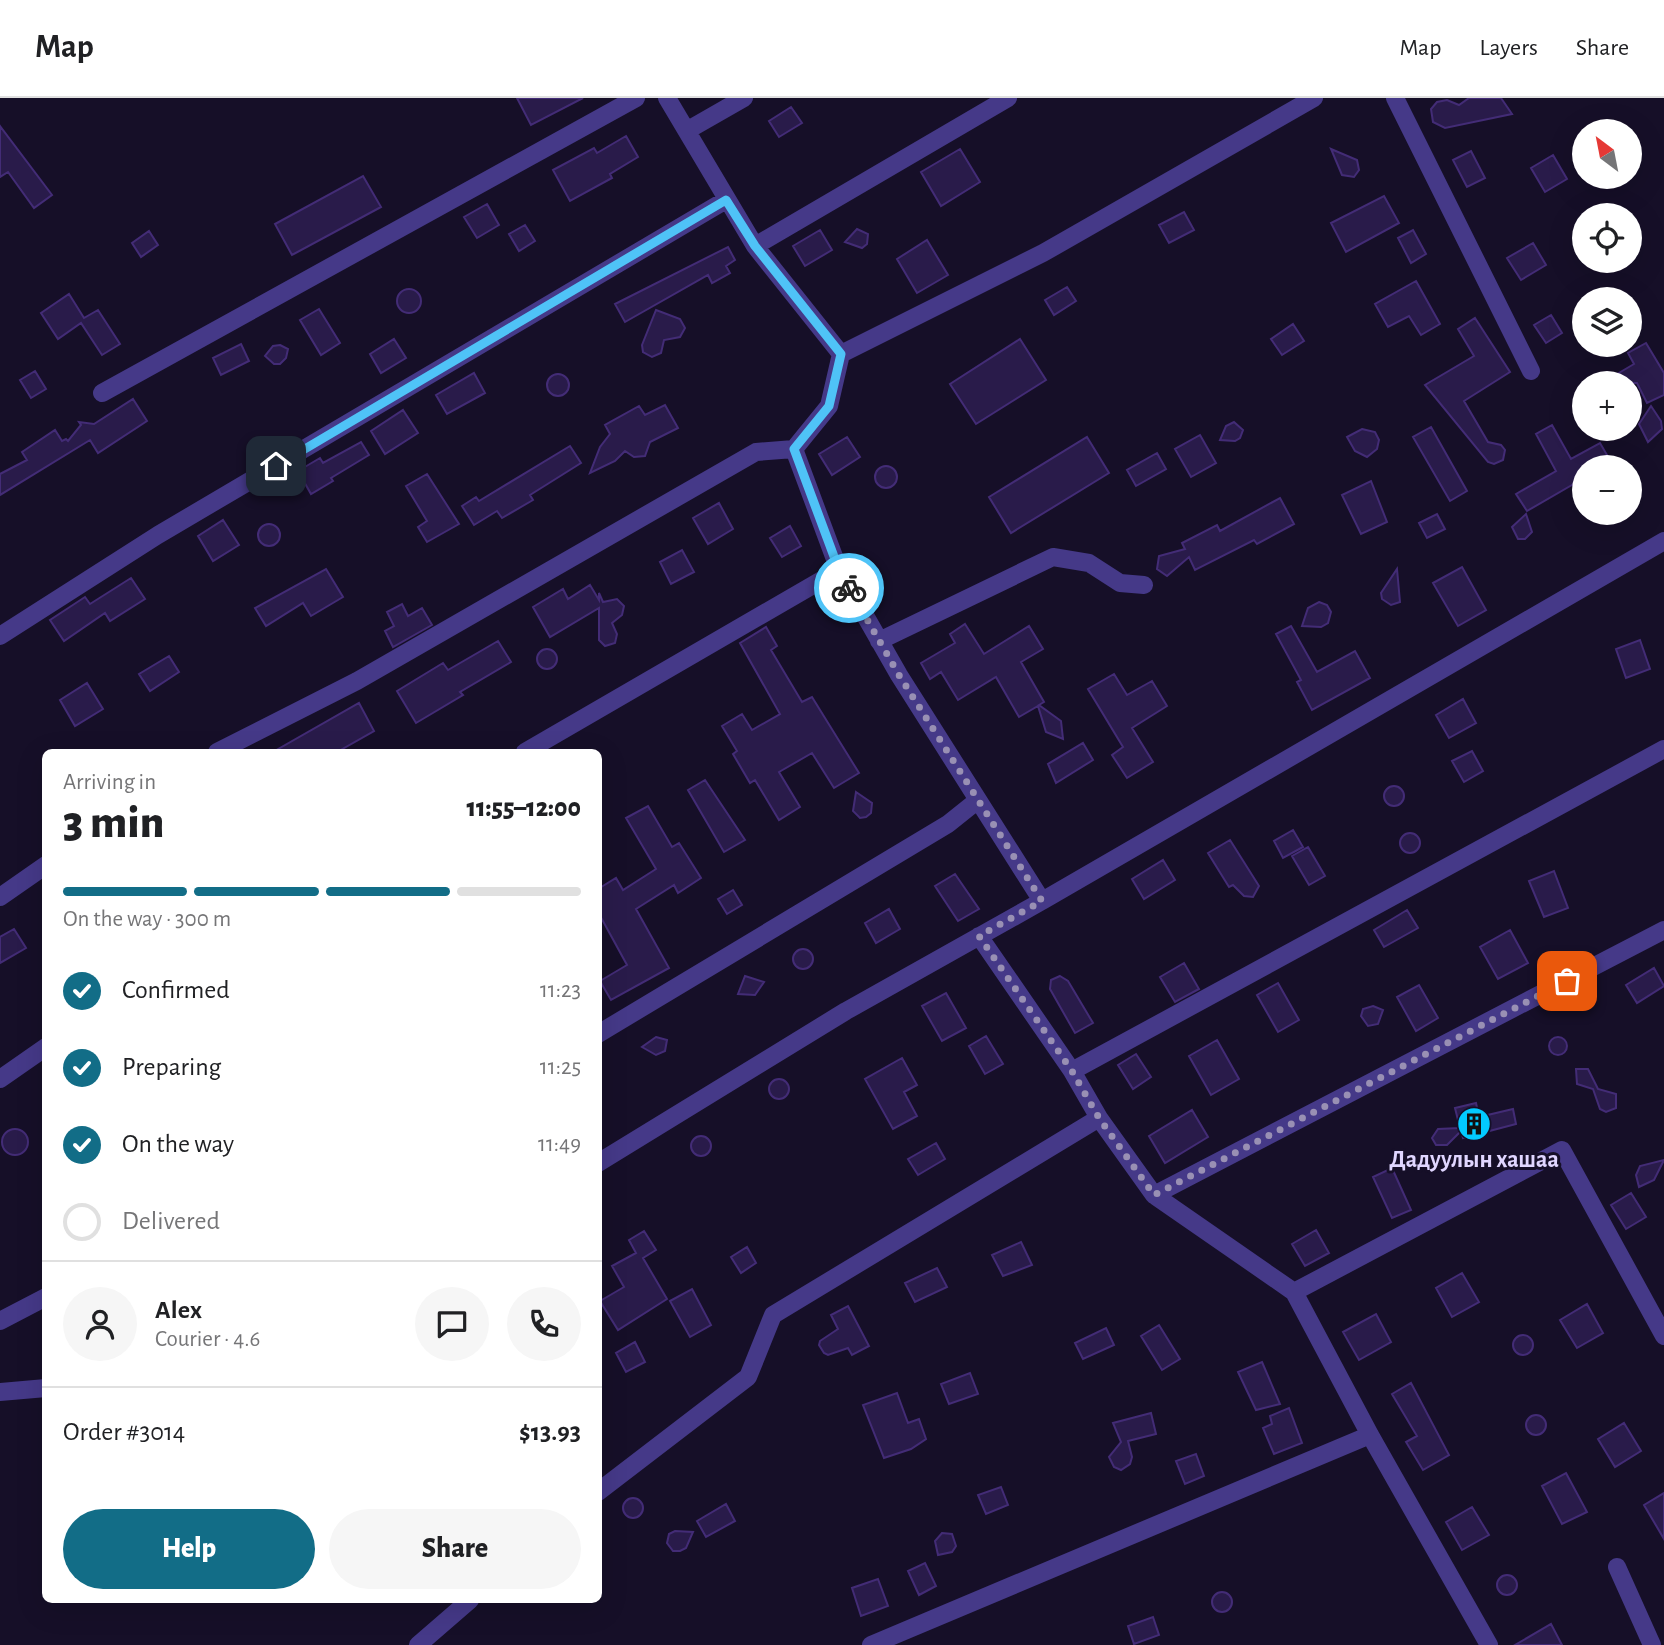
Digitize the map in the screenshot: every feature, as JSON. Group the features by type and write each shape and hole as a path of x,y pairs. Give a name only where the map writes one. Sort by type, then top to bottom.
{"street":[{"path":"102,393 636,98"},
{"path":"667,98 755,246 841,354"},
{"path":"688,131 744,98"},
{"path":"755,246 1008,98"},
{"path":"841,354 1043,253 1314,98"},
{"path":"1395,98 1531,371"},
{"path":"0,636 158,535 726,200"},
{"path":"223,749 357,681 756,452 794,449 829,406 841,354"},
{"path":"794,449 839,570 879,641 1042,901"},
{"path":"602,1161 846,1011 1042,901 1664,541"},
{"path":"879,641 1053,557 1089,564 1120,583 1144,585"},
{"path":"530,749 839,570"},
{"path":"1072,1071 1664,749"},
{"path":"602,1032 948,824 978,800"},
{"path":"0,897 42,868"},
{"path":"1154,1195 1664,930"},
{"path":"979,936 1072,1071 1099,1118 1154,1195 1294,1292 1370,1435 1489,1645"},
{"path":"0,1079 42,1050"},
{"path":"602,1489 748,1377 774,1315 1099,1118"},
{"path":"1294,1292 1562,1150 1664,1336"},
{"path":"0,1321 42,1299"},
{"path":"0,1392 42,1388"},
{"path":"871,1645 1370,1435"},
{"path":"1617,1567 1652,1645"},
{"path":"418,1645 467,1603"}],"building":[{"path":"517,98 583,98 531,125"},
{"path":"1469,98 1501,98 1512,114 1445,128 1433,122 1431,109 1437,102 1447,100 1459,105"},
{"path":"791,107 802,123 779,137 769,121"},
{"path":"0,126 52,195 34,208 8,172 0,177"},
{"path":"626,136 638,157 610,174 612,178 570,201 553,170 594,148 597,153"},
{"path":"960,149 980,182 941,206 921,172"},
{"path":"1331,149 1357,160 1359,170 1354,177 1342,175"},
{"path":"1471,151 1485,178 1467,187 1453,160"},
{"path":"1553,155 1567,179 1545,192 1531,168"},
{"path":"363,176 381,207 292,255 275,224"},
{"path":"1384,196 1399,223 1346,252 1331,223"},
{"path":"487,204 499,225 477,238 464,217"},
{"path":"1184,212 1194,230 1169,243 1159,225"},
{"path":"525,225 535,241 519,251 509,234"},
{"path":"857,229 868,234 867,244 862,248 845,242"},
{"path":"820,230 832,250 805,266 793,246"},
{"path":"1413,230 1426,254 1411,263 1398,238"},
{"path":"149,231 158,245 141,257 132,243"},
{"path":"927,240 948,275 917,293 897,259"},
{"path":"1533,243 1546,265 1521,280 1507,258"},
{"path":"728,247 735,260 726,266 730,273 712,283 708,275 625,322 615,304"},
{"path":"1416,281 1440,324 1421,335 1409,316 1388,327 1375,304"},
{"path":"1067,287 1076,301 1054,315 1045,300"},
{"path":"409,289 420,296 421,301 414,312 409,313 398,306 397,301 404,290"},
{"path":"69,294 84,318 98,310 120,344 102,355 81,323 58,339 41,313"},
{"path":"319,309 340,343 321,355 300,320"},
{"path":"656,310 680,319 685,328 680,337 664,340 661,353 652,357 643,352 642,345"},
{"path":"1551,315 1562,333 1546,343 1534,325"},
{"path":"1475,318 1510,372 1464,401 1488,442 1501,445 1505,450 1503,460 1494,464 1488,462 1425,385 1474,356 1458,329"},
{"path":"1293,324 1304,341 1282,355 1271,339"},
{"path":"394,339 406,358 381,373 370,354"},
{"path":"1020,339 1046,380 976,424 950,384"},
{"path":"1646,343 1664,373 1664,395 1647,403 1642,393 1642,371 1622,371 1634,364 1630,357 1642,357 1642,345"},
{"path":"241,344 249,361 221,375 213,358"},
{"path":"280,345 288,349 286,358 280,364 274,364 265,356 273,346"},
{"path":"35,371 46,389 31,398 20,380"},
{"path":"474,373 485,393 447,414 436,395"},
{"path":"558,374 568,381 569,385 562,395 558,396 548,389 547,385 554,375"},
{"path":"133,399 147,421 98,453 90,440 0,495 0,474 27,460 22,452 55,430 62,441 68,441 81,425 79,422 94,424"},
{"path":"665,405 678,428 650,442 645,456 634,457 625,451 615,461 590,473 600,447 610,434 605,425 639,406 645,415"},
{"path":"1651,406 1661,421 1662,429 1648,442 1642,430 1642,420"},
{"path":"403,410 418,433 385,454 371,431"},
{"path":"1234,422 1243,430 1240,438 1235,441 1220,440 1226,426"},
{"path":"1552,425 1572,458 1572,485 1527,511 1516,494 1556,471 1536,434"},
{"path":"1431,427 1467,491 1450,501 1413,437"},
{"path":"1362,429 1375,432 1379,440 1377,449 1367,457 1355,451 1347,437"},
{"path":"1200,435 1216,463 1191,477 1175,449"},
{"path":"847,437 860,457 832,475 819,454"},
{"path":"1087,437 1109,473 1011,533 989,497"},
{"path":"361,442 369,455 331,478 333,481 311,494 298,471 320,458 323,463"},
{"path":"1600,443 1607,455 1578,455"},
{"path":"570,446 581,463 530,495 533,500 502,518 497,511 474,525 462,506 476,497 479,501"},
{"path":"1157,453 1166,469 1136,486 1127,470"},
{"path":"886,466 896,473 897,477 890,487 886,488 876,481 875,477 882,467"},
{"path":"427,474 459,524 427,542 418,527 427,521 406,486"},
{"path":"1371,481 1387,522 1361,534 1342,495"},
{"path":"1280,498 1294,524 1257,544 1254,540 1195,570 1189,557 1167,576 1157,569 1159,556 1185,549 1182,543 1217,525 1220,531"},
{"path":"719,503 733,529 708,544 693,518"},
{"path":"1437,514 1445,529 1427,538 1419,523"},
{"path":"1526,514 1532,532 1525,539 1518,539 1512,527"},
{"path":"223,520 239,545 213,561 198,536"},
{"path":"269,524 279,531 280,535 273,545 269,546 259,539 258,535 265,525"},
{"path":"790,526 801,546 782,557 770,538"},
{"path":"682,550 694,572 671,584 660,562"},
{"path":"1462,567 1486,610 1458,626 1433,583"},
{"path":"326,569 343,597 311,616 303,603 266,626 255,608"},
{"path":"1397,569 1400,602 1391,605 1382,599 1381,593"},
{"path":"131,578 145,599 110,621 105,613 64,641 50,620 85,597 90,604"},
{"path":"590,585 599,600 599,593 603,602 617,599 624,606 622,615 612,623 617,634 615,643 605,646 599,640 599,608 550,637 533,607 563,589 568,599"},
{"path":"1319,602 1327,605 1331,612 1328,623 1321,627 1302,626 1308,608"},
{"path":"402,604 408,616 422,608 432,625 393,647 385,631 394,626 387,612"},
{"path":"965,624 984,654 1029,626 1043,649 1021,662 1044,702 1039,705 1061,721 1063,739 1046,732 1038,706 1019,717 996,677 958,700 941,672 930,679 921,663 955,643 950,634"},
{"path":"1291,626 1317,672 1355,651 1370,678 1312,710 1297,682 1301,680 1276,634"},
{"path":"766,627 777,646 771,650 802,702 812,697 859,773 834,788 812,753 779,772 800,807 779,820 755,780 750,783 733,754 737,751 722,726 742,714 752,730 780,714 740,643"},
{"path":"1640,640 1650,669 1626,678 1616,649"},
{"path":"498,641 511,662 460,692 463,695 416,723 397,691 443,663 448,670"},
{"path":"547,649 554,652 557,659 554,666 547,669 540,666 537,659 540,652"},
{"path":"169,656 179,672 150,691 139,674"},
{"path":"1114,674 1127,695 1152,681 1167,706 1132,728 1153,762 1127,778 1112,755 1123,747 1088,689"},
{"path":"87,683 103,709 75,726 60,700"},
{"path":"1463,699 1476,723 1449,738 1436,715"},
{"path":"359,703 374,731 342,749 278,749"},
{"path":"1083,743 1093,760 1056,783 1048,764"},
{"path":"1472,751 1483,771 1464,782 1452,761"},
{"path":"705,780 745,840 724,852 688,790"},
{"path":"1390,786 1398,786 1404,796 1398,806 1390,806 1384,800 1384,792"},
{"path":"856,792 872,803 871,813 866,817 860,818 853,811"},
{"path":"648,806 672,847 679,843 701,878 678,893 674,885 636,909 669,968 611,1000 602,980 627,965 602,919 602,887 616,878 623,890 656,869 626,818"},
{"path":"1293,830 1303,847 1283,858 1274,841"},
{"path":"1406,833 1414,833 1420,843 1414,853 1406,853 1400,847 1400,839"},
{"path":"1230,840 1259,886 1253,897 1244,896 1233,885 1229,887 1208,853"},
{"path":"1308,847 1325,876 1309,885 1292,856"},
{"path":"1163,860 1175,880 1144,899 1132,879"},
{"path":"1554,871 1568,908 1544,917 1529,881"},
{"path":"955,874 979,909 958,921 935,886"},
{"path":"733,890 742,905 727,914 718,899"},
{"path":"889,909 900,929 876,943 865,923"},
{"path":"1407,910 1418,928 1384,947 1374,930"},
{"path":"14,929 26,948 0,963 0,937"},
{"path":"1510,930 1528,963 1498,979 1480,947"},
{"path":"803,949 810,952 813,959 810,966 803,969 796,966 793,959 796,952"},
{"path":"1184,963 1199,989 1175,1002 1160,977"},
{"path":"1654,968 1664,986 1637,1003 1626,985"},
{"path":"745,976 764,982 755,995 738,994"},
{"path":"1060,976 1068,981 1093,1023 1075,1033 1050,989 1051,980"},
{"path":"1278,983 1299,1020 1278,1032 1257,995"},
{"path":"1419,985 1438,1018 1416,1031 1397,997"},
{"path":"946,993 966,1028 942,1041 922,1006"},
{"path":"1373,1006 1383,1010 1378,1024 1368,1026 1361,1016 1363,1009"},
{"path":"986,1036 1003,1064 985,1074 969,1046"},
{"path":"656,1037 667,1040 665,1051 656,1055 642,1047"},
{"path":"1558,1037 1564,1040 1567,1046 1564,1052 1558,1055 1552,1052 1549,1046 1552,1040"},
{"path":"1217,1040 1239,1079 1211,1095 1189,1056"},
{"path":"1136,1054 1151,1077 1133,1089 1118,1065"},
{"path":"902,1058 917,1085 904,1092 917,1116 893,1129 865,1079"},
{"path":"1576,1069 1588,1069 1598,1089 1616,1094 1616,1108 1606,1112 1600,1109 1593,1089 1577,1084"},
{"path":"775,1079 783,1079 789,1089 783,1099 775,1099 769,1093 769,1085"},
{"path":"1476,1103 1479,1117 1513,1109 1516,1124 1463,1138 1461,1131 1447,1145 1436,1145 1432,1138 1438,1129 1460,1128 1455,1108"},
{"path":"1192,1110 1208,1137 1165,1163 1149,1136"},
{"path":"15,1129 24,1133 28,1142 24,1151 15,1155 6,1151 2,1142 6,1133"},
{"path":"697,1136 705,1136 711,1146 705,1156 697,1156 691,1150 691,1142"},
{"path":"936,1143 945,1159 918,1175 908,1159"},
{"path":"1664,1160 1654,1180 1639,1187 1636,1175 1640,1166"},
{"path":"1392,1168 1411,1210 1392,1218 1373,1177"},
{"path":"1631,1193 1646,1217 1626,1229 1611,1205"},
{"path":"1316,1230 1329,1253 1305,1266 1292,1244"},
{"path":"644,1231 656,1250 643,1258 667,1299 618,1330 602,1300 624,1287 612,1266 636,1253 629,1240"},
{"path":"1021,1242 1032,1265 1003,1276 992,1255"},
{"path":"747,1247 756,1263 741,1273 731,1257"},
{"path":"937,1268 947,1287 915,1302 905,1283"},
{"path":"1462,1273 1479,1302 1452,1317 1436,1288"},
{"path":"692,1289 711,1325 690,1337 670,1301"},
{"path":"1587,1304 1603,1333 1577,1348 1560,1320"},
{"path":"848,1306 869,1346 852,1355 848,1348 828,1355 819,1345 820,1341 838,1329 831,1315"},
{"path":"1376,1314 1391,1342 1359,1360 1343,1332"},
{"path":"1159,1325 1180,1359 1162,1370 1141,1336"},
{"path":"1106,1328 1114,1345 1083,1359 1075,1343"},
{"path":"1519,1335 1527,1335 1533,1345 1527,1355 1519,1355 1513,1349 1513,1341"},
{"path":"635,1342 645,1362 626,1372 616,1353"},
{"path":"1262,1362 1280,1404 1256,1410 1238,1372"},
{"path":"970,1373 978,1394 949,1404 941,1384"},
{"path":"1411,1383 1449,1455 1423,1470 1406,1442 1417,1436 1392,1394"},
{"path":"897,1393 908,1423 919,1419 926,1439 911,1449 884,1458 863,1405"},
{"path":"1289,1408 1302,1443 1274,1454 1263,1428 1272,1424 1270,1416"},
{"path":"1151,1413 1156,1434 1128,1441 1132,1457 1130,1464 1121,1470 1114,1467 1109,1457 1121,1442 1113,1423"},
{"path":"1532,1415 1540,1415 1546,1425 1540,1435 1532,1435 1526,1429 1526,1421"},
{"path":"1624,1423 1641,1451 1615,1467 1598,1439"},
{"path":"1196,1454 1204,1476 1185,1484 1176,1461"},
{"path":"1566,1473 1587,1512 1562,1524 1542,1486"},
{"path":"1001,1487 1008,1505 986,1514 978,1495"},
{"path":"1664,1493 1664,1539 1644,1505"},
{"path":"633,1498 640,1501 643,1508 640,1515 633,1518 626,1515 623,1508 626,1501"},
{"path":"726,1504 735,1521 706,1537 697,1521"},
{"path":"1472,1507 1489,1535 1462,1550 1446,1522"},
{"path":"675,1531 693,1532 686,1548 680,1551 673,1551 667,1543 669,1534"},
{"path":"942,1533 952,1534 956,1546 952,1552 938,1555 935,1541"},
{"path":"925,1563 936,1586 919,1595 908,1571"},
{"path":"1503,1575 1511,1575 1517,1585 1511,1595 1503,1595 1497,1589 1497,1581"},
{"path":"878,1579 888,1606 861,1616 852,1588"},
{"path":"1218,1592 1226,1592 1232,1602 1226,1612 1218,1612 1212,1606 1212,1598"},
{"path":"1153,1617 1159,1635 1134,1644 1128,1626"},
{"path":"1551,1624 1562,1645 1515,1645"}],"way so far":[{"path":"849,588 899,675 1042,901 979,936 1072,1071 1099,1118 1154,1195 1567,981"}],"place":[{"name":"Дадуулын хашаа","path":"1474,1124"}],"route":[{"path":"276,466 726,200 755,246 841,354 829,406 794,449 839,570 849,588"}]}
